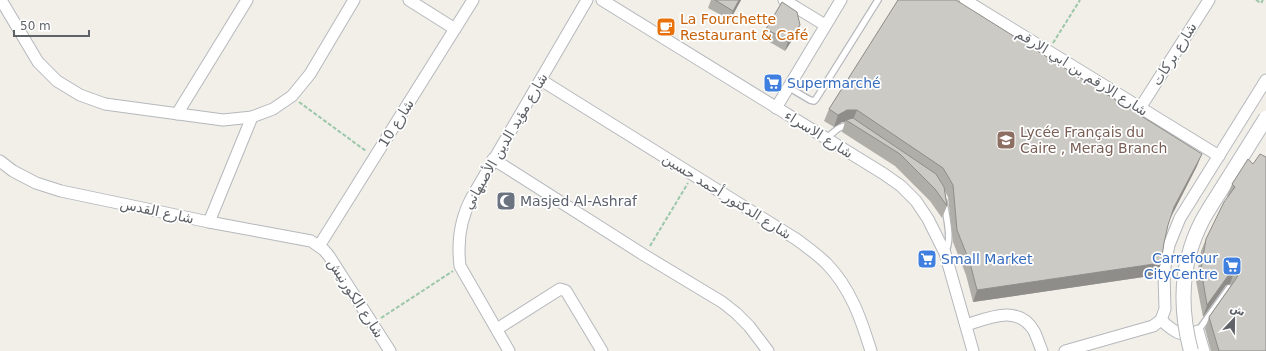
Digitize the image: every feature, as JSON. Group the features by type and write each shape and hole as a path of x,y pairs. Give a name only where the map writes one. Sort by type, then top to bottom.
{"street":[{"path":"1,0 38,62 57,81 80,95 105,104 223,120 252,117 273,109 292,96 310,74 354,0"},
{"path":"409,0 455,29"},
{"name":"شارع 10","path":"319,246 473,0"},
{"name":"شارع مؤيد الدين الأصبهاني","path":"509,351 460,266 458,251 460,223 465,210 493,160 588,0"},
{"name":"شارع الاسراء","path":"602,0 884,174 901,186 916,202 928,219 945,253 973,351"},
{"path":"784,0 825,25"},
{"path":"776,108 841,0"},
{"name":"شارع الارقم بن ابي الارقم","path":"965,0 1219,156"},
{"name":"شارع بركات","path":"1140,108 1209,0"},
{"path":"177,114 242,2"},
{"name":"شارع الدكتور أحمد حسين","path":"540,80 796,239 817,254 838,277 860,315 871,351"},
{"path":"1065,351 1153,326 1161,320 1165,310 1164,281 1166,260 1174,232 1187,206 1266,80"},
{"path":"209,222 252,117"},
{"path":"1191,351 1184,319 1183,299 1184,279 1194,240 1212,204 1266,118"},
{"path":"493,160 722,302 749,326 768,351"},
{"name":"شارع القدس","path":"0,161 13,171 36,183 61,191 209,222 311,241 319,246"},
{"name":"شارع الكورنيش","path":"319,246 329,256 390,351"},
{"path":"496,329 560,289 566,291 602,351"},
{"path":"966,326 998,315 1012,315 1030,325 1042,351"},
{"path":"1161,320 1173,330 1182,334 1198,333 1204,351"}],"lane":[{"path":"788,87 810,100 816,100 878,0"},
{"path":"826,139 843,126 847,125 854,128"},
{"path":"944,198 949,238 948,248 945,253"},
{"path":"1198,333 1228,288"}],"path":[{"path":"1047,51 1080,0"},
{"path":"1256,0 1261,3 1263,0"},
{"path":"292,96 375,157"},
{"path":"644,255 693,175"},
{"path":"373,324 460,266"}],"building":[{"path":"715,0 739,0 733,11"},
{"name":"Lycée Français du Caire , Merag Branch","path":"898,0 956,0 1202,154 1174,207 1168,225 1161,263 977,290 970,263 957,230 953,185 943,168 857,110 847,110 838,115 829,109"},
{"path":"782,2 797,12 800,25 788,41 766,29"},
{"path":"853,118 936,174 944,187 947,206 935,189 900,154 846,120"},
{"name":"Carrefour CityCentre","path":"1260,154 1266,157 1266,351 1219,351 1209,317 1238,276 1234,272 1230,273 1207,305 1201,269 1206,239 1224,202 1235,187 1232,184 1248,159 1253,164"}],"place":[{"name":"La Fourchette Restaurant & Café","path":"666,27"},
{"name":"Supermarché","path":"773,83"},
{"name":"Lycée Français du Caire , Merag Branch","path":"1006,140"},
{"name":"Masjed Al-Ashraf","path":"506,201"},
{"name":"Small Market","path":"927,259"},
{"name":"Carrefour CityCentre","path":"1232,266"}]}
